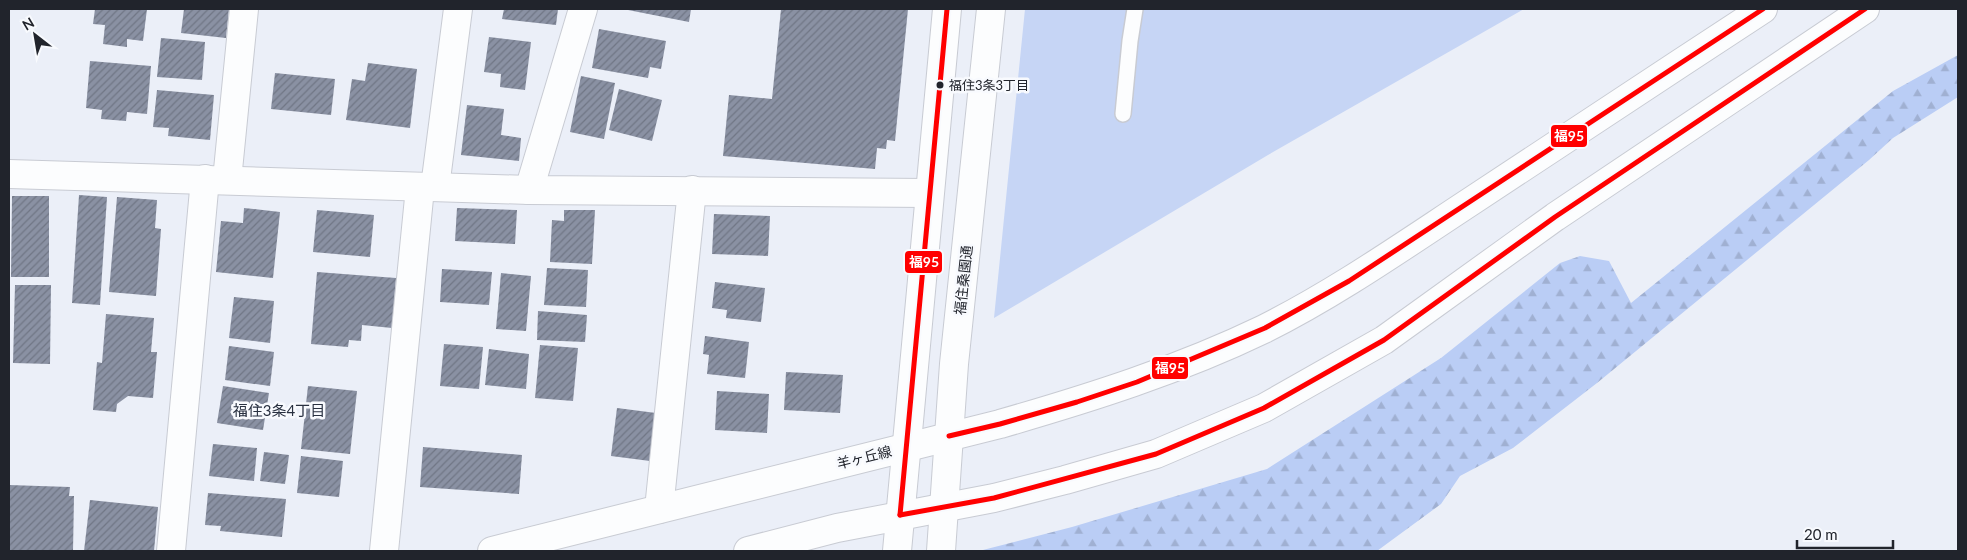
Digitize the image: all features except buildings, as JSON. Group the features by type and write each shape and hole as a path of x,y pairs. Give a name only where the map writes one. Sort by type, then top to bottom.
{"main road":[{"path":"171,551 216,180 244,9"},
{"path":"384,551 428,187 458,9"},
{"path":"529,190 584,9"},
{"path":"897,551 947,9"},
{"name":"福住桑園通","path":"942,551 954,364 991,9"},
{"name":"羊ヶ丘線","path":"492,551 1000,424 1077,402 1138,382 1265,328 1349,281 1763,9"},
{"path":"748,551 837,528 994,498 1156,454 1264,408 1384,340 1555,217 1865,9"},
{"path":"9,174 529,190 929,193"},
{"path":"659,509 692,190"}],"lane":[{"path":"1123,114 1135,9"}],"green space":[{"path":"1958,55 1958,97 1893,138 1869,160 1597,383 1513,448 1460,476 1441,504 1377,551 979,551 1072,527 1267,469 1441,358 1560,263 1580,256 1609,261 1631,303 1893,91"}],"shaded area":[{"path":"1025,9 1524,9 1268,155 994,318"}],"transit line":[{"name":"福95","path":"900,515 947,9"},
{"name":"福95","path":"949,436 1077,402 1137,382 1265,328 1349,281 1763,9"},
{"name":"福95","path":"900,515 994,498 1156,454 1264,408 1384,340 1555,217 1865,9"}],"place":[{"name":"福住3条3丁目","path":"940,85"}],"district":[{"name":"福住3条4丁目","path":"279,410"}]}
